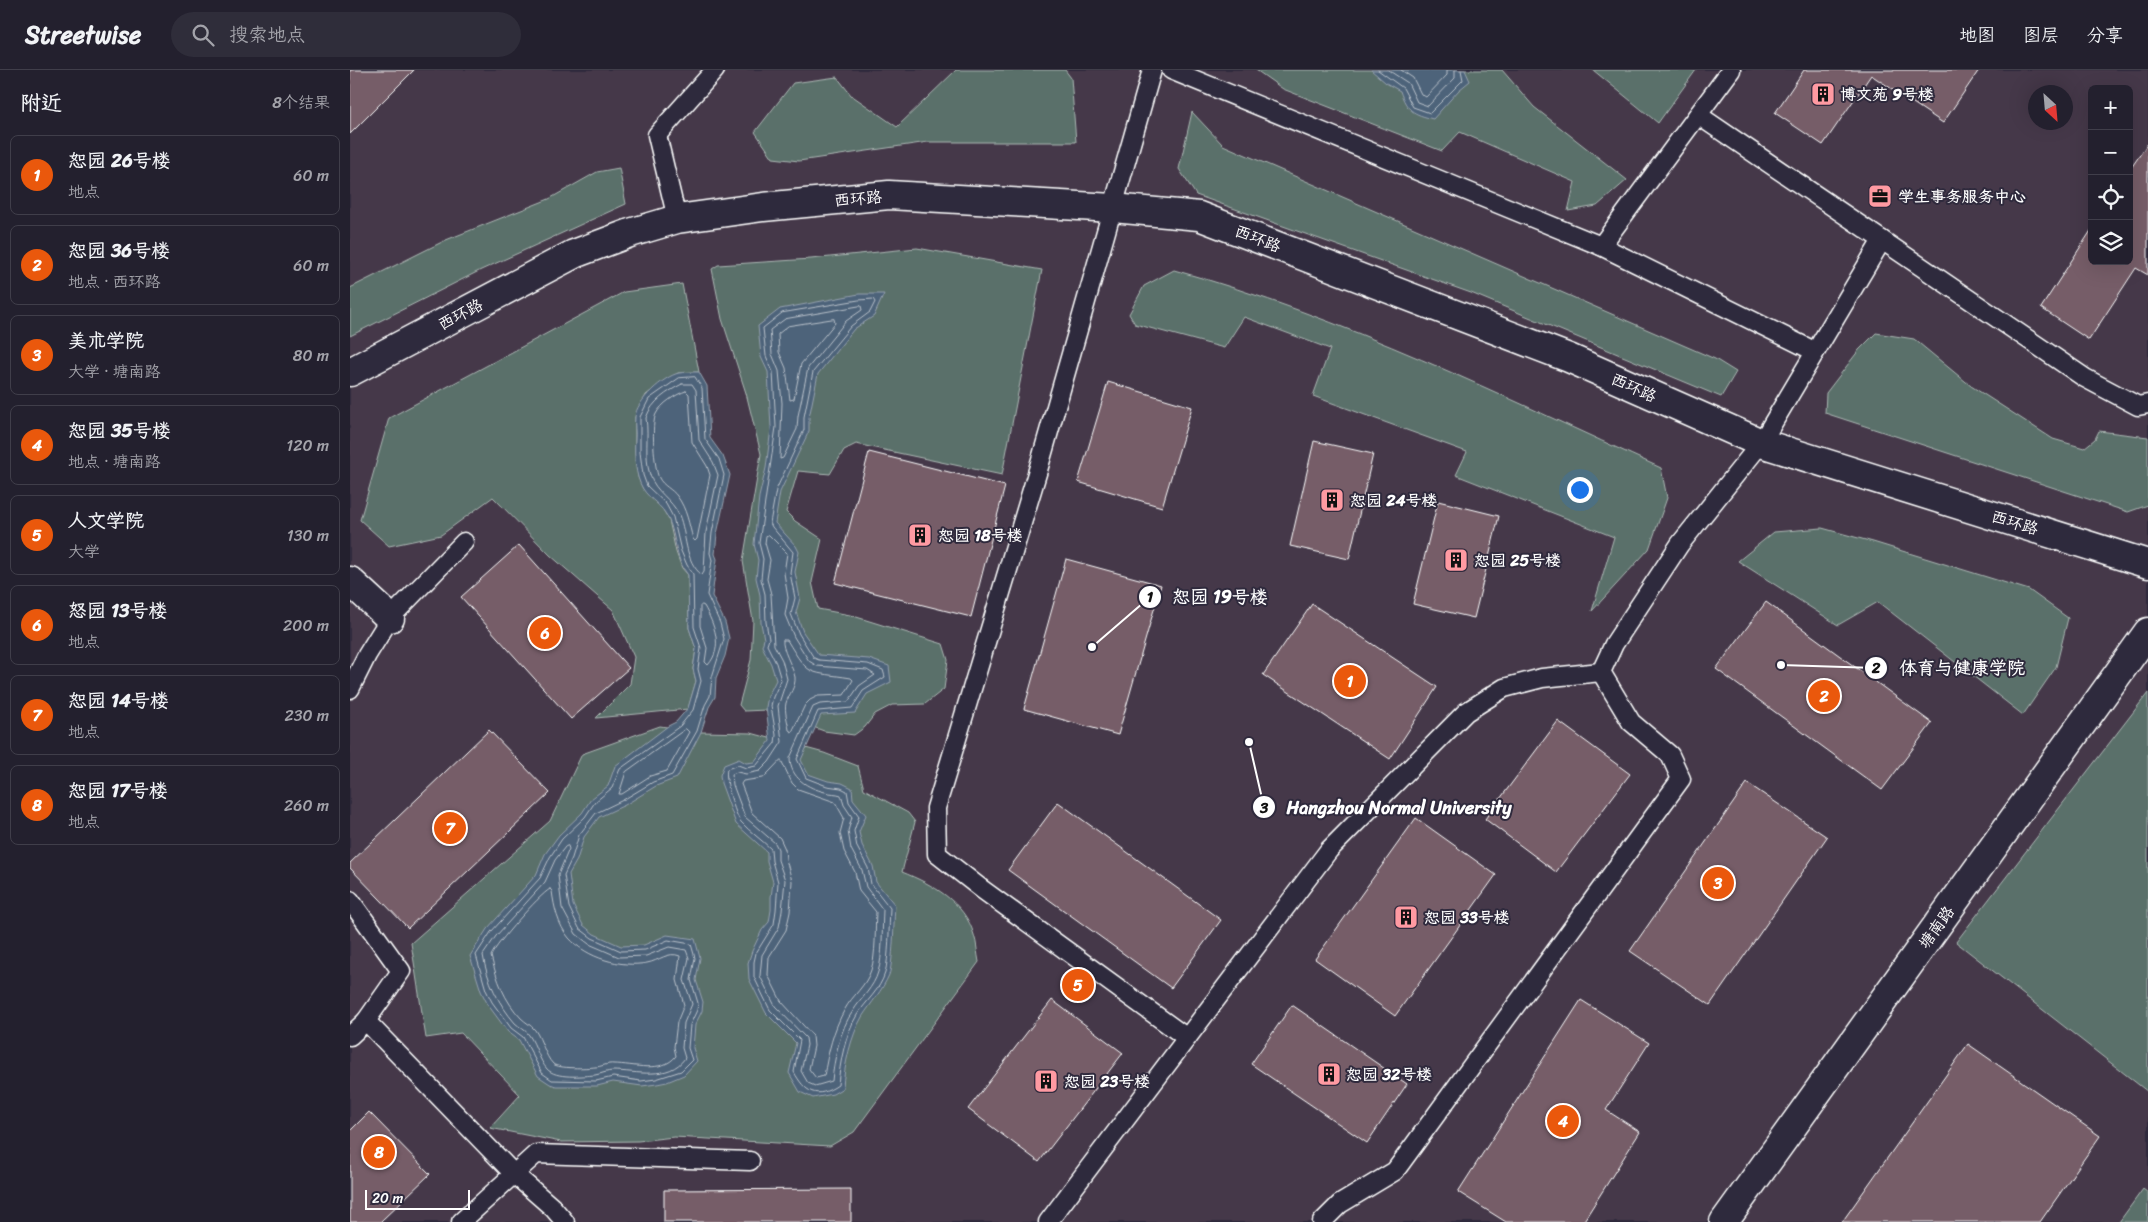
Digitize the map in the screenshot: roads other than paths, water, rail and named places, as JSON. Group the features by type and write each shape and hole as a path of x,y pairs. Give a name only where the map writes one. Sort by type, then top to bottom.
{"street":[{"name":"西环路","path":"350,372 574,254 630,233 677,219 763,206 889,195 1113,208 1199,216 1569,358 1761,443 2148,564"},
{"path":"350,581 390,618"},
{"name":"塘南路","path":"1724,1222 2148,632"}],"lane":[{"path":"677,219 657,134 715,70"},
{"path":"1152,70 1038,470 936,808 937,854 983,890 1187,1038"},
{"path":"1171,70 1601,246 1814,351"},
{"path":"1601,246 1731,70"},
{"path":"1698,115 2086,378 2138,406 2148,404"},
{"path":"1601,672 1614,644 1680,544 1761,443 1814,351 1882,240"},
{"path":"350,689 367,655 390,618 464,542"},
{"path":"1048,1222 1328,850 1466,712 1504,688 1542,678 1601,672"},
{"path":"1322,1222 1340,1204 1395,1171 1681,779 1670,755 1631,722 1601,672"},
{"path":"350,900 401,971 366,1021 350,1036"},
{"path":"366,1021 514,1173 553,1208 565,1222"},
{"path":"461,1222 536,1154 750,1161"}],"water":[{"path":"1371,70 1465,70 1470,81 1459,90 1433,119 1412,111 1405,103 1400,91 1386,83"},
{"path":"859,294 884,294 874,316 854,329 818,374 809,418 809,431 780,492 775,523 796,546 799,552 795,572 800,598 796,612 803,632 819,655 869,659 889,666 891,682 867,694 855,713 821,715 801,760 808,774 828,781 842,783 852,788 853,799 866,815 859,832 862,845 873,866 876,882 895,905 893,942 889,975 880,992 862,1017 851,1042 843,1088 833,1094 813,1098 800,1092 789,1073 796,1043 766,1013 749,979 748,963 752,951 762,930 769,922 773,882 767,861 767,852 736,824 721,783 720,775 724,765 739,759 746,763 754,762 770,741 766,707 768,696 776,680 762,646 764,639 761,623 760,595 756,578 758,560 754,544 759,497 766,468 771,428 768,372 761,357 758,326 780,309"},
{"path":"699,372 707,386 710,438 723,456 730,475 717,534 715,554 717,559 712,596 725,622 729,638 725,656 716,678 715,697 709,707 701,732 677,778 656,786 625,805 599,817 584,837 577,860 569,874 573,905 583,925 594,934 621,946 644,945 667,935 695,939 700,958 696,980 703,1002 702,1011 695,1025 693,1048 697,1061 684,1075 657,1084 642,1086 613,1082 597,1086 556,1086 538,1076 519,1040 508,1032 488,1005 481,991 470,956 487,929 536,875 545,854 559,835 582,813 591,799 608,786 615,766 676,722 688,708 696,681 693,669 696,649 689,628 688,575 680,562 668,518 640,484 635,459 635,420 640,404 659,384 679,373"}],"place":[{"name":"博文苑 9号楼","path":"1823,94"},
{"name":"学生事务服务中心","path":"1880,196"},
{"name":"恕园 24号楼","path":"1332,500"},
{"name":"恕园 18号楼","path":"920,535"},
{"name":"恕园 25号楼","path":"1456,560"},
{"name":"怒园 13号楼","path":"545,633"},
{"name":"恕园 19号楼","path":"1092,647"},
{"name":"体育与健康学院","path":"1781,665"},
{"name":"恕园 26号楼","path":"1350,681"},
{"name":"恕园 36号楼","path":"1824,696"},
{"name":"Hangzhou Normal University","path":"1249,742"},
{"name":"恕园 14号楼","path":"450,828"},
{"name":"美术学院","path":"1718,883"},
{"name":"恕园 33号楼","path":"1406,917"},
{"name":"人文学院","path":"1078,985"},
{"name":"恕园 32号楼","path":"1329,1074"},
{"name":"恕园 23号楼","path":"1046,1081"},
{"name":"恕园 35号楼","path":"1563,1121"},
{"name":"恕园 17号楼","path":"379,1152"}]}
